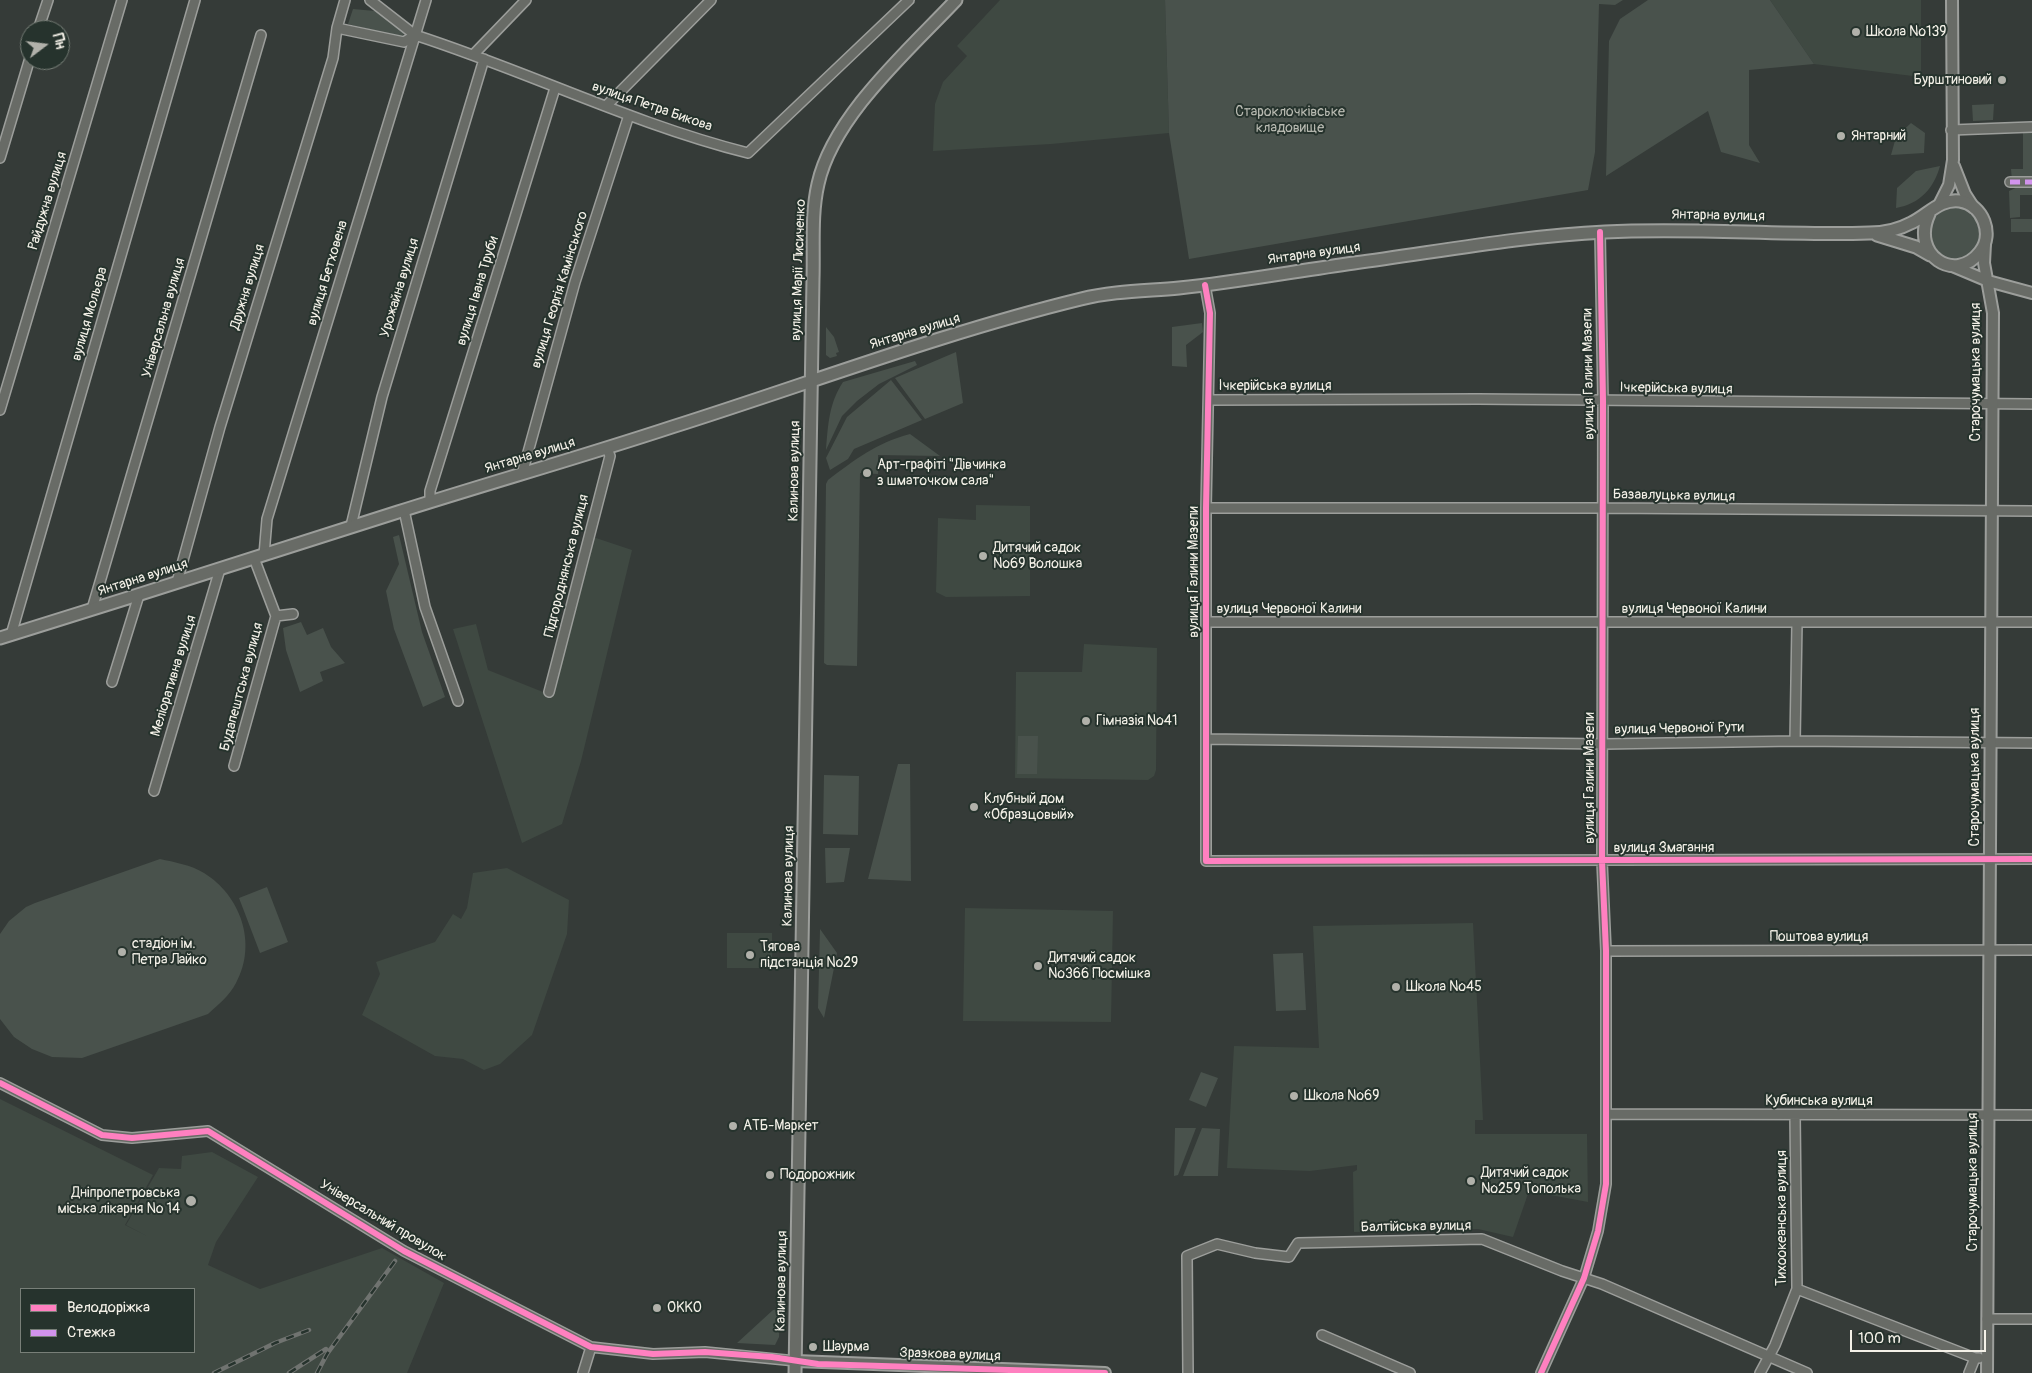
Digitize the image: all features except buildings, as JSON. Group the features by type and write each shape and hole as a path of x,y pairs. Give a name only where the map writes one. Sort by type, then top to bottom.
{"main road":[{"name":"вулиця Марії Лисиченко","path":"811,380 814,215 818,184 826,154 858,106 956,0"},
{"path":"1939,205 1961,202 1974,208"},
{"name":"Старочумацька вулиця","path":"1929,214 1939,205"},
{"name":"Старочумацька вулиця","path":"1974,208 1984,220 1986,228 1985,242"},
{"name":"Янтарна вулиця","path":"5,637 351,526 607,448 811,380 1079,299 1118,292 1205,284 1488,244 1600,232 1699,230 1873,233 1903,227 1929,214"},
{"path":"1929,214 1925,221 1923,236 1924,243 1932,256 1948,264 1968,262 1978,254 1985,242"},
{"name":"Янтарна вулиця","path":"1873,233 1904,242 1932,256"},
{"name":"Калинова вулиця","path":"795,1373 811,380"}],"street":[{"path":"41,20 48,0"},
{"name":"Райдужна вулиця","path":"0,410 122,0"},
{"name":"вулиця Мольєра","path":"5,637 195,0"},
{"name":"Дружня вулиця","path":"177,582 223,418 333,58 337,28 346,0"},
{"path":"370,0 415,35"},
{"name":"вулиця Бетховена","path":"259,556 267,519 426,0"},
{"path":"474,54 526,0"},
{"path":"606,106 711,0"},
{"name":"вулиця Петра Бикова","path":"337,28 404,42 415,35 474,54 555,88 629,115 748,154 909,0"},
{"name":"Старочумацька вулиця","path":"1939,205 1949,185 1953,160 1951,130 1952,0"},
{"name":"Універсальна вулиця","path":"92,610 261,35"},
{"name":"Урожайна вулиця","path":"351,526 382,397 484,59"},
{"path":"0,158 26,70"},
{"name":"вулиця Івана Труби","path":"430,502 430,491 555,88"},
{"name":"вулиця Георгія Камінського","path":"522,474 575,282 629,115"},
{"path":"1951,130 2032,126"},
{"name":"Старочумацька вулиця","path":"1953,160 1961,186 1974,208"},
{"path":"2010,182 2032,182"},
{"name":"вулиця Галини Мазепи","path":"1541,1373 1584,1278 1598,1231 1606,1184 1606,951 1602,861 1604,744 1602,623 1603,401 1600,232"},
{"name":"Старочумацька вулиця","path":"1985,242 1984,263 1993,313 1987,1373"},
{"path":"1948,264 1988,281 2032,293"},
{"name":"вулиця Галини Мазепи","path":"1205,284 1210,308 1206,508 1206,861"},
{"name":"Ічкерійська вулиця","path":"1209,400 2032,404"},
{"name":"Підгороднянська вулиця","path":"549,692 610,456 607,448"},
{"name":"Базавлуцька вулиця","path":"1206,508 1603,508 2032,512"},
{"path":"404,510 425,607 458,701"},
{"name":"Будапештська вулиця","path":"234,766 276,616 259,556"},
{"name":"Меліоративна вулиця","path":"154,791 220,569"},
{"path":"112,682 139,595"},
{"name":"Будапештська вулиця","path":"276,616 293,614"},
{"name":"вулиця Червоної Калини","path":"1206,622 2032,622"},
{"path":"1794,741 1797,622"},
{"name":"вулиця Червоної Рути","path":"1206,740 1604,744 1794,741 2032,743"},
{"name":"вулиця Змагання","path":"1206,861 2032,859"},
{"name":"Поштова вулиця","path":"1606,951 2032,950"},
{"name":"Універсальний провулок","path":"0,1083 102,1135 132,1138 208,1131 404,1251 591,1347 653,1354 705,1352 796,1361"},
{"name":"Кубинська вулиця","path":"1606,1114 2032,1115"},
{"name":"Тихоокеанська вулиця","path":"1760,1373 1797,1289 1795,1115"},
{"name":"Балтійська вулиця","path":"1188,1373 1187,1256 1217,1244 1255,1253 1289,1257 1298,1243 1482,1239 1584,1278 1807,1373"},
{"path":"1797,1289 1975,1358 1987,1358"},
{"path":"1988,1319 2032,1319"},
{"path":"1322,1335 1410,1373"},
{"path":"583,1373 591,1347"},
{"path":"1969,1373 1975,1358"},
{"name":"Зразкова вулиця","path":"796,1361 818,1364 1105,1373"}],"shaded area":[{"path":"1000,0 1165,0 1169,133 1051,144 933,151 935,104 943,82 967,56 957,46"},
{"name":"Школа №139","path":"1770,0 1921,0 1921,77 1814,64"},
{"name":"Дитячий садок №69 Волошка","path":"976,505 1030,506 1030,596 946,597 936,592 938,518 976,520"},
{"path":"593,537 632,550 581,761 562,824 522,843 453,629 476,624 488,670 553,696"},
{"name":"Гімназія №41","path":"1084,644 1157,648 1156,770 1154,776 1148,780 1015,778 1016,672 1082,672"},
{"path":"507,868 569,900 567,934 532,1035 500,1064 484,1070 463,1059 435,1056 362,1015 380,974 376,962 435,942 453,914 461,919 467,908 473,873"},
{"name":"Дитячий садок №366 Посмішка","path":"965,908 1113,911 1111,1022 963,1021"},
{"path":"1473,923 1483,1120 1475,1120 1475,1134 1587,1134 1588,1202 1529,1191 1513,1237 1478,1229 1354,1232 1353,1172 1357,1170 1357,1165 1310,1171 1227,1168 1234,1046 1319,1048 1313,926"},
{"path":"727,933 772,933 772,968 727,968"},
{"path":"0,1099 153,1175 125,1225 147,1236 126,1225 159,1168 181,1169 182,1156 212,1152 258,1177 216,1242 208,1265 260,1289 382,1248 444,1283 407,1373 0,1373"}],"green space":[{"name":"Староклочківське кладовище","path":"1165,0 1623,0 1615,5 1599,4 1595,152 1588,190 1189,259 1169,133"},
{"path":"1648,0 1770,0 1814,64 1749,70 1749,145 1760,163 1721,152 1708,111 1606,176 1609,41 1620,19"},
{"path":"353,9 375,11 404,32 403,38 348,24"},
{"path":"1994,104 1993,120 1973,121 1972,105"},
{"path":"1911,123 1925,133 1924,153 1891,155 1896,137"},
{"path":"2023,129 2032,129 2032,180 2012,181 2011,169 2023,169"},
{"path":"1940,166 1934,181 1925,194 1912,203 1896,208 1897,188 1916,171"},
{"path":"2022,185 2032,185 2032,195 2020,195 2020,217 2010,218 2009,191"},
{"path":"1950,207 1960,207 1970,211 1977,218 1981,233 1977,248 1970,255 1960,259 1950,259 1940,255 1933,248 1929,238 1929,228 1933,218 1940,211"},
{"path":"2011,219 2032,219 2032,232 2011,232"},
{"path":"1202,323 1203,332 1186,345 1187,367 1172,366 1172,327"},
{"path":"826,327 834,337 839,352 836,353 837,356 830,358 826,355"},
{"path":"956,352 963,403 925,419 895,378"},
{"path":"915,361 917,365 879,384 857,401 842,416 826,450 832,406 843,382"},
{"path":"891,380 922,420 854,449 848,459 830,470 826,458 847,417"},
{"path":"910,434 940,456 878,455 878,474 860,473 857,666 827,665 824,663 826,484 828,480 867,452 887,442"},
{"path":"399,535 422,632 445,697 423,707 394,629 386,591 399,564 393,537"},
{"path":"301,622 307,635 323,628 331,647 345,663 320,672 323,681 300,692 286,650 283,628"},
{"path":"1018,736 1038,736 1037,774 1017,774"},
{"path":"898,764 910,764 911,881 868,879"},
{"path":"824,775 859,776 858,835 823,834"},
{"path":"825,848 850,848 844,882 826,883"},
{"name":"стадіон ім. Петра Лайко","path":"160,859 188,866 204,873 217,882 236,907 242,921 245,936 245,952 242,968 230,992 208,1014 82,1058 52,1057 32,1049 14,1037 0,1019 0,934 9,921 26,907 35,903"},
{"path":"267,887 288,942 260,953 239,898"},
{"path":"820,929 837,953 824,1018 818,1008"},
{"path":"1303,953 1306,1010 1276,1011 1273,954"},
{"path":"1201,1072 1218,1078 1206,1107 1189,1100"},
{"path":"1175,1128 1196,1128 1178,1175 1174,1176"},
{"path":"1202,1128 1220,1129 1218,1176 1183,1176"},
{"path":"780,1309 779,1337 775,1345 737,1343 773,1310"}],"railway":[{"path":"317,1373 327,1354 395,1261"},
{"path":"214,1373 275,1343 309,1330"},
{"path":"289,1373 326,1349"}],"marked path":[{"path":"2010,182 2032,182"}],"cycle path":[{"path":"1541,1373 1584,1278 1598,1231 1606,1184 1606,951 1602,861 1603,401 1600,232"},
{"path":"1205,285 1210,313 1206,508 1206,861 2032,859"},
{"path":"0,1083 102,1135 132,1138 208,1131 404,1251 591,1347 653,1354 705,1352 772,1357 818,1364 1105,1373"}],"place":[{"name":"Школа №139","path":"1856,32"},
{"name":"Бурштиновий","path":"2002,80"},
{"name":"Янтарний","path":"1841,136"},
{"name":"Арт-графіті \"Дівчинка з шматочком сала\"","path":"867,473"},
{"name":"Дитячий садок №69 Волошка","path":"983,556"},
{"name":"Гімназія №41","path":"1086,721"},
{"name":"Клубный дом «Образцовый»","path":"974,807"},
{"name":"стадіон ім. Петра Лайко","path":"122,952"},
{"name":"Тягова пiдстанцiя №29","path":"750,955"},
{"name":"Дитячий садок №366 Посмішка","path":"1038,966"},
{"name":"Школа №45","path":"1396,987"},
{"name":"Школа №69","path":"1294,1096"},
{"name":"АТБ-Маркет","path":"733,1126"},
{"name":"Подорожник","path":"770,1175"},
{"name":"Дитячий садок №259 Тополька","path":"1471,1181"},
{"name":"Дніпропетровська міська лікарня № 14","path":"191,1201"},
{"name":"OKKO","path":"657,1308"},
{"name":"Шаурма","path":"813,1347"}]}
